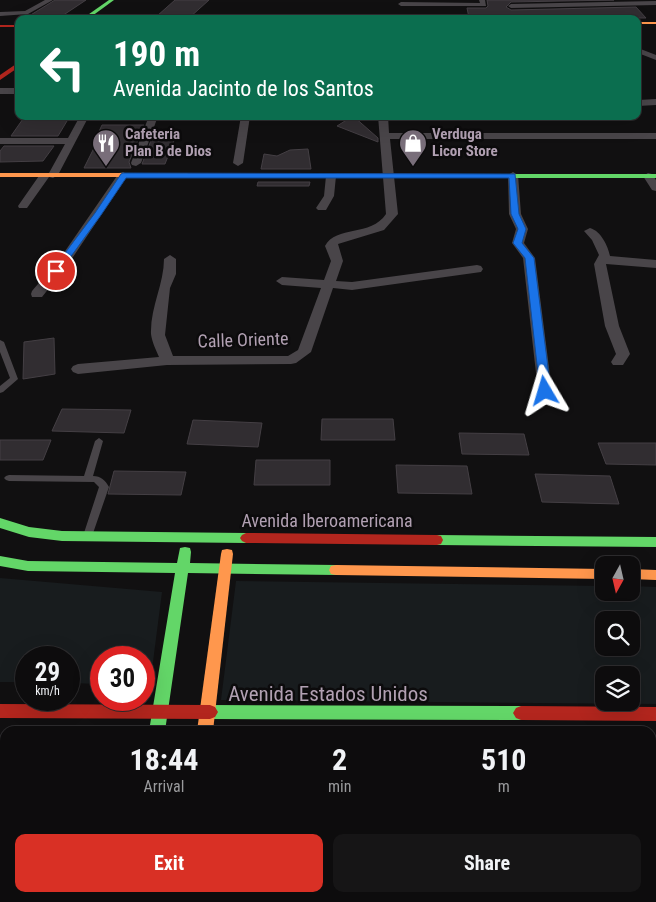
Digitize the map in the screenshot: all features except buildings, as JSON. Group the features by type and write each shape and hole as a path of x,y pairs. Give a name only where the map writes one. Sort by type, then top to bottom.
{"street":[{"path":"0,14 25,14 50,0"},
{"path":"90,15 112,0"},
{"path":"103,15 124,0"},
{"path":"511,6 617,2 656,3"},
{"path":"401,4 483,3"},
{"path":"433,4 433,14"},
{"path":"641,25 656,25"},
{"path":"0,27 15,28"},
{"path":"641,45 648,44"},
{"path":"641,51 654,57"},
{"path":"641,58 654,57"},
{"path":"0,78 15,67"},
{"path":"0,90 15,78"},
{"path":"0,90 15,91"},
{"path":"641,102 656,102"},
{"path":"23,206 49,175 83,120"},
{"path":"136,163 152,120"},
{"path":"238,163 245,120"},
{"path":"384,120 388,176"},
{"path":"386,136 656,136"},
{"path":"0,141 72,140"},
{"path":"0,175 652,176 656,188"},
{"path":"37,294 65,260 123,175"},
{"path":"322,208 331,190 331,176"},
{"name":"Calle Oriente","path":"78,368 167,361 291,360 298,357 304,352 337,261 331,246 333,242 372,232 390,219 392,214 388,176"},
{"path":"513,176 515,214 522,229 518,243 529,258 545,391"},
{"path":"590,231 603,248 604,259 600,264 608,310 623,354 618,362"},
{"path":"167,361 158,334 164,288 170,274 170,259"},
{"path":"604,259 656,264"},
{"path":"282,281 328,286 352,286 476,269"},
{"name":"Avenida Iberoamericana","path":"0,523 29,532 62,536 656,542"},
{"path":"158,726 188,538"},
{"path":"206,726 229,538"},
{"path":"0,561 28,566 595,574"},
{"path":"640,574 656,575"},
{"name":"Avenida Estados Unidos","path":"0,711 656,714"}],"lane":[{"path":"0,342 14,379 0,390"},
{"path":"88,479 99,441"},
{"path":"9,478 96,479 102,483 104,487 88,536"}],"shaded area":[{"path":"0,578 162,592 155,646 90,646 90,684 80,683 80,646 15,646 15,682 0,682"},
{"path":"236,581 595,586 595,601 640,601 640,586 656,587 656,704 640,704 640,666 595,666 595,703 221,700"}],"traffic: fast":[{"path":"90,15 112,0"},
{"path":"471,176 656,176"},
{"path":"0,523 29,532 62,536 246,538"},
{"path":"437,540 656,542"},
{"path":"158,726 185,552"},
{"path":"0,561 28,566 336,570"},
{"path":"210,712 521,713"}],"traffic: slow":[{"path":"641,23 656,23"},
{"path":"0,175 191,175"},
{"path":"206,726 227,554"},
{"path":"336,570 595,574"},
{"path":"640,574 656,575"}],"traffic: jam":[{"path":"0,26 15,26"},
{"path":"0,78 15,67"},
{"path":"191,175 471,176"},
{"path":"246,538 437,540"},
{"path":"0,711 210,712"},
{"path":"521,713 656,714"}],"place":[{"name":"Cafeteria Plan B de Dios","path":"106,167"},
{"name":"Verduga Licor Store","path":"413,167"}],"route":[{"path":"56,271 98,214 123,175 513,176 515,214 522,229 518,243 529,258 545,391"}]}
